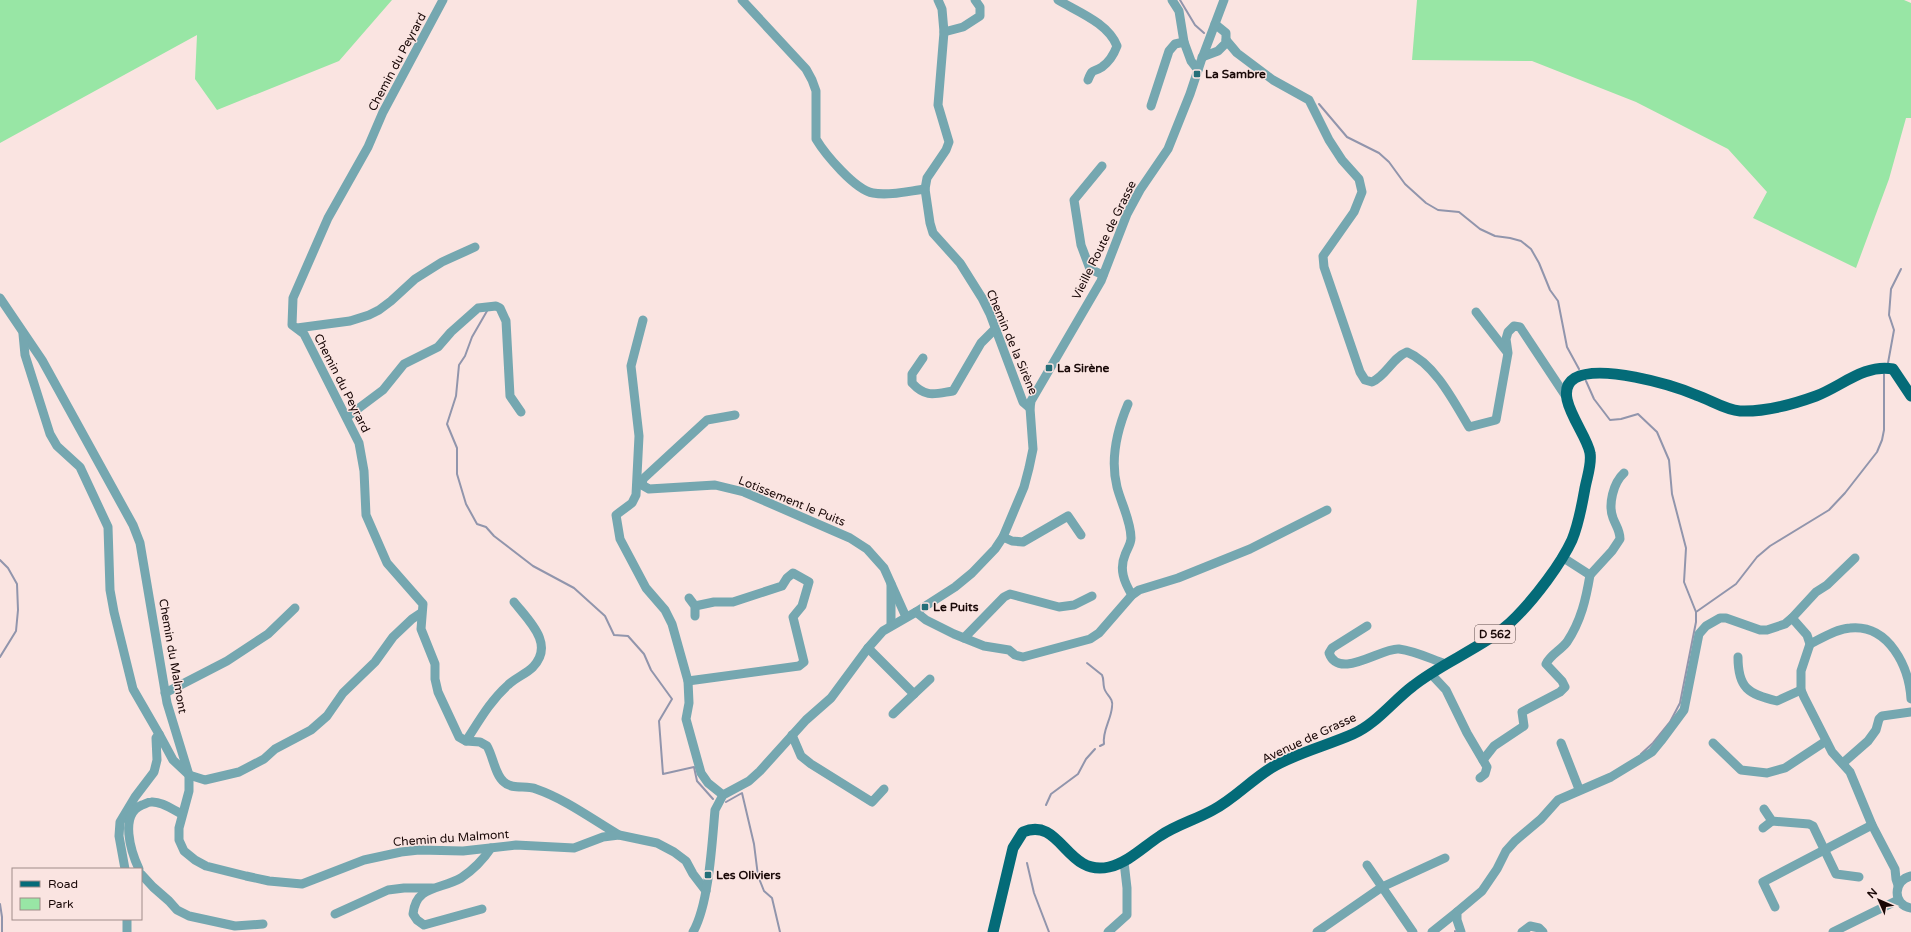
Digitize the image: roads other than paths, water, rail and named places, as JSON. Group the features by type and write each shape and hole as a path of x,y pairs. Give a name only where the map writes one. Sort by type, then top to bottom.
{"main road":[{"path":"1566,396 1569,383 1577,377 1604,372 1671,387 1694,394 1732,410 1745,411 1763,409 1817,395 1866,371 1883,367 1892,369 1911,396"},
{"name":"Avenue de Grasse","path":"993,932 1013,848 1023,832 1038,828 1045,830 1074,858 1094,867 1107,867 1124,862 1172,828 1213,810 1226,802 1273,767 1291,758 1355,734 1414,685 1503,629 1516,617 1562,557 1572,538 1580,514 1590,453 1576,419 1568,406 1566,396"}],"street":[{"name":"Chemin du Peyrard","path":"443,0 383,112 368,147 328,218 293,298 292,325 304,334 313,356 347,417 359,443 364,471 366,515 387,563 423,604 421,613 421,629 435,664 435,679 438,692 458,737 466,741"},
{"path":"742,0 806,69 816,91 816,139 849,179 863,190 873,193 925,189 927,178 946,150 948,142 938,105 944,32 942,9 938,0"},
{"path":"944,32 963,27 980,16 980,7 975,0"},
{"path":"1058,0 1104,28 1114,38 1118,46 1106,64 1100,69 1095,69 1090,73 1088,80"},
{"path":"1172,0 1179,11 1184,42 1191,61 1198,70"},
{"name":"Vieille Route de Grasse","path":"723,795 755,776 792,736 831,698 868,648 883,631 955,587 972,573 996,549 1003,537 1024,487 1030,468 1033,448 1030,408 1031,401 1103,275 1127,214 1140,190 1168,149 1224,0"},
{"path":"1202,57 1210,55 1220,49 1226,40 1226,33 1215,24"},
{"path":"1226,40 1237,53 1273,80 1309,100 1329,140 1342,160 1359,179 1362,192 1354,212 1323,256 1324,267 1360,372 1365,380 1372,382 1380,378 1400,355 1407,352 1416,356 1444,385 1469,427 1496,420 1508,353 1506,339 1508,332 1514,326 1520,327 1566,396"},
{"path":"1151,106 1169,51 1175,44 1184,42"},
{"path":"1220,49 1237,53"},
{"path":"1102,166 1074,200 1084,257 1090,270 1103,275"},
{"name":"Chemin de la Sirène","path":"925,189 933,233 960,263 974,284 990,314 1023,402 1030,408"},
{"path":"297,328 350,321 379,310 416,279 442,262 475,247"},
{"name":"Chemin du Malmont","path":"0,298 42,360 138,537 165,693 189,776 189,790 178,828 179,840 184,851 195,860 206,866 246,876 291,884 302,884 364,860 401,852 419,850 463,851 516,845 574,848 603,837 619,834 657,843 674,852 686,861 693,874 706,891"},
{"path":"347,417 383,390 404,364 438,347 451,332 478,308 496,306 500,308 506,321 510,396 521,412"},
{"path":"1476,312 1508,353"},
{"path":"643,320 631,366 639,436 636,495 632,503 616,515 620,539 641,580 646,588 666,610 672,624 688,681 689,703 686,719 701,773 708,783 723,795 715,810 706,891 699,918 693,932"},
{"path":"922,358 912,374 912,383 918,390 926,394 952,391 981,343 995,329"},
{"path":"23,333 25,355 50,434 58,446 80,467 108,527 110,590 133,689 173,760 189,776 205,780 239,772 264,759 275,749 311,730 327,716 343,693 375,662 392,637 421,613"},
{"path":"1128,404 1118,430 1114,467 1116,486 1130,530 1130,544 1122,564 1126,585 1132,595"},
{"name":"Lotissement le Puits","path":"734,415 707,420 643,479 642,485 649,489 714,485 744,492 850,538 867,549 884,568 906,617"},
{"path":"1484,760 1494,746 1524,726 1522,712 1560,692 1565,687 1562,681 1546,664 1566,643 1576,625 1586,600 1590,575 1612,551 1620,539 1618,527 1612,517 1613,488 1624,473"},
{"path":"916,612 926,620 964,638 984,646 1003,648 1015,655 1028,657 1082,642 1096,636 1132,595 1139,590 1178,578 1250,549 1327,510"},
{"path":"1003,537 1023,542 1068,516 1081,535"},
{"path":"1562,557 1590,575"},
{"path":"1432,932 1482,891 1497,869 1506,851 1514,841 1541,819 1558,800 1580,789 1611,777 1652,752 1684,710 1697,642 1702,629 1720,618 1731,619 1760,630 1768,630 1785,624 1816,592 1831,581 1855,558"},
{"path":"688,681 799,666 804,662 793,617 802,606 809,582 793,573 787,578 782,586 733,602 722,604 714,602 695,606"},
{"name":"Lotissement le Puits","path":"890,581 891,625"},
{"path":"964,638 1004,596 1010,594 1059,607 1074,605 1092,596"},
{"path":"689,598 695,606 695,616"},
{"path":"514,602 539,633 542,642 542,652 539,660 532,668 509,683 494,698 466,741 480,742 487,746 498,774 504,782 514,787 525,786 536,789 555,797 619,834"},
{"path":"165,693 227,661 268,634 295,608"},
{"path":"1792,618 1807,635 1810,644 1801,671 1801,690 1832,752 1850,772 1872,825 1896,869 1910,877 1898,885"},
{"path":"1368,626 1332,648 1329,653 1331,658 1337,662 1360,662 1398,649 1446,664"},
{"path":"1810,644 1839,630 1849,628 1876,632 1893,648 1906,671 1911,699"},
{"path":"868,648 914,694"},
{"path":"1738,657 1738,674 1743,684 1760,695 1778,701 1801,690"},
{"path":"1432,674 1446,690 1467,733 1476,746 1481,759 1484,760 1487,766 1485,774 1480,778"},
{"path":"893,714 930,679"},
{"path":"1843,764 1868,741 1876,730 1879,719 1882,716 1911,712"},
{"path":"125,868 119,836 120,822 143,786 154,772 156,760 156,738 159,734"},
{"path":"792,736 801,756 811,764 872,802 884,789"},
{"path":"1713,743 1741,770 1768,773 1776,772 1785,768 1826,741"},
{"path":"1561,743 1580,789"},
{"path":"139,868 134,858 129,834 130,819 137,807 150,802 163,805 182,814"},
{"path":"1764,809 1772,821"},
{"path":"1763,828 1772,821 1809,824 1814,826 1836,874 1839,876 1859,876"},
{"path":"1775,907 1763,882 1825,851 1872,825"},
{"path":"482,909 424,925 417,920 413,914 414,905 417,899 424,892 459,879 470,872 483,859 490,848"},
{"path":"1316,932 1382,887 1445,858"},
{"path":"1108,932 1127,915 1127,888 1124,862"},
{"path":"1367,865 1413,932"},
{"path":"1896,869 1895,874 1898,885 1896,895 1898,900 1904,906 1911,908"},
{"path":"142,875 177,910 189,916 235,926 263,924"},
{"path":"335,914 388,890 404,888 436,888"},
{"path":"1833,932 1898,900"},
{"path":"1454,914 1461,932"},
{"path":"126,932 127,920"},
{"path":"1522,932 1530,926 1539,928 1543,932"}],"waterway":[{"path":"1180,0 1195,25 1204,33"},
{"path":"1319,104 1347,137 1379,153 1389,162 1405,184 1426,203 1438,210 1459,212 1480,229 1495,236 1521,241 1531,249 1539,263 1550,290 1558,301 1567,347 1579,369"},
{"path":"1888,363 1894,330 1889,315 1891,289 1901,269"},
{"path":"487,311 472,337 465,356 459,365 456,396 447,424 457,448 457,474 466,504 477,524 486,527 494,536 533,566 574,588 605,616 614,635 628,636 644,654 651,670 672,699 659,721 663,774 694,767 697,781 713,799"},
{"path":"1696,612 1736,584 1757,557 1770,546 1829,510 1845,493 1877,452 1882,440 1884,430 1884,374"},
{"path":"1586,381 1594,399 1610,420 1621,419 1638,414 1657,432 1669,460 1672,494 1686,548 1684,582 1696,612 1696,622 1680,703 1670,722 1653,743 1641,754"},
{"path":"0,560 8,568 17,584 18,610 16,631 0,657"},
{"path":"1087,663 1102,675 1105,690 1112,701 1111,712 1104,735 1104,744 1100,746"},
{"path":"1046,805 1051,794 1078,774 1086,759 1095,749"},
{"path":"726,802 742,793 754,844 758,876 764,891 772,898 780,932"},
{"path":"1027,863 1034,893 1049,932"},
{"path":"0,904 2,932"}],"place":[{"name":"La Sambre","path":"1197,74"},
{"name":"La Sirène","path":"1049,368"},
{"name":"Le Puits","path":"925,607"},
{"name":"Les Oliviers","path":"708,875"}]}
